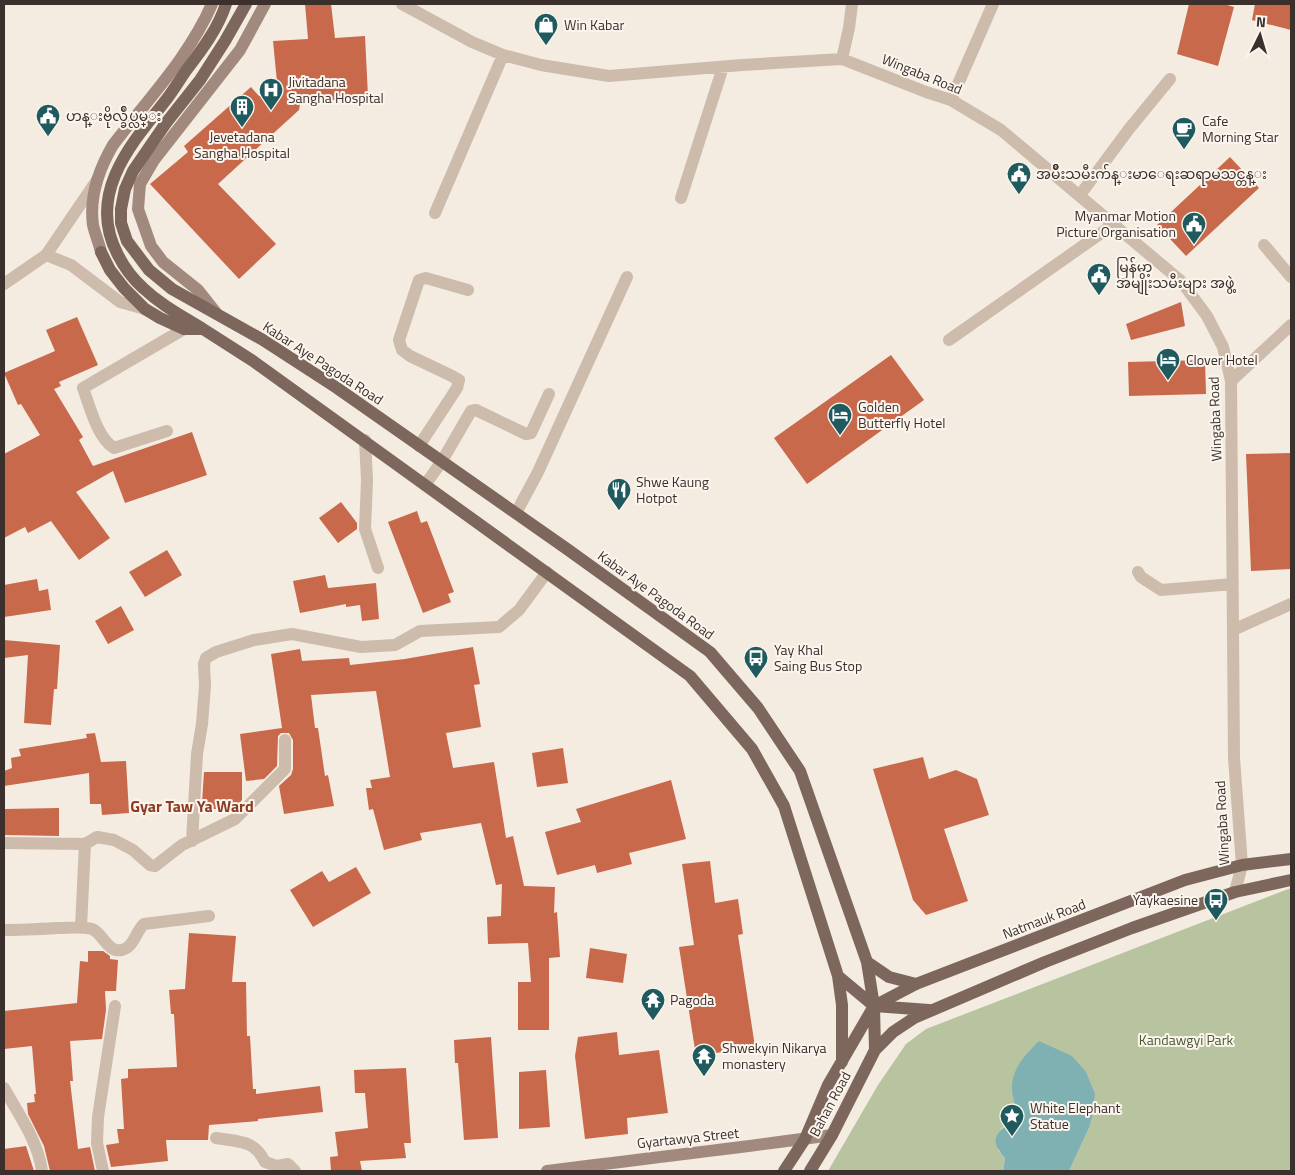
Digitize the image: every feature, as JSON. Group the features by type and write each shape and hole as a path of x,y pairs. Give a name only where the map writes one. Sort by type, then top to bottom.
{"main road":[{"path":"204,330 184,329 160,318 145,309 124,288 110,270 101,252 93,225 92,201 103,163 113,145 182,57 203,25 212,4"},
{"path":"226,4 223,13 203,47 130,146 112,182 108,199 108,224 112,244 124,266 142,288 164,305 253,361 690,676 752,749 784,806 838,976 842,1013 842,1062"},
{"name":"Kabar Aye Pagoda Road","path":"246,4 200,80 132,170 125,189 121,209 121,223 127,241 149,270 172,289 263,340 442,461 710,652 758,708 800,771 867,962 874,1006 875,1050"},
{"name":"Kabar Aye Pagoda Road","path":"219,316 198,290 163,262 152,246 138,209 140,184 154,160 240,50 265,4"},
{"name":"Natmauk Road","path":"874,1006 916,984 1185,880 1242,865 1291,859"},
{"path":"875,1050 893,1032 929,1010 1132,928 1235,892 1291,880"},
{"path":"867,962 889,977 916,984"},
{"path":"838,976 874,1006 929,1010"},
{"path":"842,1062 874,1006"},
{"name":"Bahan Road","path":"810,1171 832,1134 875,1050"},
{"name":"Bahan Road","path":"784,1171 805,1138 828,1085 842,1062"},
{"name":"Gyartawya Street","path":"547,1171 726,1150 832,1134"}],"street":[{"name":"Wingaba Road","path":"402,4 472,42 503,56 541,66 609,76 842,59 951,100 1001,130 1181,281 1207,316 1223,347 1231,381 1234,758 1242,865 1235,892"},
{"path":"842,59 852,4"},
{"path":"951,100 993,4"},
{"path":"435,213 503,56"},
{"path":"681,198 722,67"},
{"path":"1080,195 1129,129 1170,79"},
{"path":"4,284 46,255 97,180"},
{"path":"949,340 1114,224"},
{"path":"1264,245 1291,277"},
{"path":"46,255 71,264 120,302 145,309"},
{"path":"516,513 538,472 627,277"},
{"path":"419,446 457,388 458,380 410,356 402,350 399,340 419,280 426,278 468,290"},
{"path":"1231,381 1291,325"},
{"path":"167,431 114,448 99,429 83,388 184,329"},
{"path":"425,485 442,461 471,411 476,410 526,434 531,433 549,394"},
{"path":"365,440 367,480 365,530 378,568"},
{"path":"192,841 197,754 202,724 205,686 204,664 206,658 216,652 254,640 292,634 361,647 396,645 420,631 499,628 519,610 547,572"},
{"path":"1138,572 1141,577 1162,590 1233,584"},
{"path":"1233,630 1291,604"},
{"path":"4,842 84,844 96,837 114,840 133,850 150,865 155,866 169,854 235,819 283,772 286,766 285,740"},
{"path":"81,927 84,844"},
{"path":"4,930 81,927 94,930 112,948 122,950 133,942 144,924 208,916"},
{"path":"102,1171 97,1143 98,1116 115,1006"},
{"path":"4,1088 34,1140 42,1171"},
{"path":"216,1138 251,1144 260,1152 265,1162 277,1166 288,1164 295,1171"}],"green space":[{"name":"Kandawgyi Park","path":"1291,888 1291,1171 1069,1171 1089,1128 1012,1086 1014,1110 1011,1118 1001,1129 998,1150 1005,1158 1003,1171 828,1171 878,1085 906,1044 926,1029"}],"water":[{"path":"1039,1041 1072,1056 1086,1072 1095,1094 1089,1128 1069,1171 1003,1171 1005,1158 999,1150 996,1138 1014,1113 1012,1089 1015,1073 1025,1056"}],"building":[{"name":"Jevetadana Sangha Hospital","path":"305,4 331,4 335,38 365,36 368,96 300,104 299,110 218,184 276,244 239,279 150,184 188,152 184,146 251,87 259,96 277,82 273,41 308,39"},
{"path":"1189,4 1224,4 1234,7 1218,66 1177,54"},
{"path":"1255,4 1291,4 1291,30 1252,20"},
{"path":"1230,157 1259,188 1186,256 1157,225"},
{"path":"1181,302 1185,326 1131,340 1126,324"},
{"path":"77,317 98,365 59,382 61,386 54,389 83,437 79,440 93,466 192,432 207,475 125,503 113,471 76,492 110,538 79,560 51,521 28,533 25,527 4,538 4,454 40,435 21,404 18,405 4,373 55,351 46,330"},
{"path":"891,355 924,400 807,484 774,438"},
{"path":"1205,360 1206,394 1129,396 1128,362"},
{"path":"1291,453 1291,569 1251,571 1246,454"},
{"path":"341,502 357,523 357,529 338,543 319,518"},
{"path":"417,511 421,523 427,521 454,592 448,594 451,602 423,613 388,522"},
{"path":"167,550 182,575 145,597 129,572"},
{"path":"325,575 328,588 376,583 379,619 362,621 360,605 346,607 346,604 300,613 293,581"},
{"path":"37,579 39,591 48,589 51,610 4,617 4,585"},
{"path":"121,606 134,630 108,644 95,621"},
{"path":"4,640 60,645 57,689 54,689 51,725 24,723 28,655 4,658"},
{"path":"473,647 480,684 474,685 481,727 446,733 453,768 494,762 506,838 513,836 524,886 555,887 554,913 557,912 560,957 549,958 549,1030 518,1030 518,982 531,982 528,943 488,944 487,917 501,916 502,884 496,885 481,823 420,833 422,840 384,850 373,809 369,810 366,788 372,788 370,780 390,777 376,691 311,695 315,728 318,728 325,776 328,775 334,806 284,814 279,786 291,775 293,769 293,740 289,733 281,733 278,736 277,766 264,779 246,781 240,734 282,728 271,654 300,649 302,661 349,658 350,665 405,659"},
{"path":"95,733 101,762 126,761 129,813 102,815 101,804 90,804 89,773 4,786 4,771 12,768 11,758 21,756 19,749 87,738 86,734"},
{"path":"563,748 568,783 537,787 532,753"},
{"path":"923,757 929,779 956,770 977,779 989,815 944,829 968,901 926,915 913,900 873,769"},
{"path":"204,772 242,772 242,800 234,809 207,809 207,803 202,803"},
{"path":"671,780 686,839 629,853 632,864 597,873 595,865 557,875 545,832 581,822 576,809"},
{"path":"59,808 59,836 5,835 5,809"},
{"path":"710,861 715,903 738,899 743,934 738,935 755,1047 696,1056 679,947 694,945 682,864"},
{"path":"356,867 371,893 313,927 290,890 322,871 329,882"},
{"path":"189,933 236,936 232,982 246,982 247,1036 250,1036 253,1089 256,1089 256,1094 320,1086 323,1112 258,1119 258,1121 209,1125 208,1140 166,1140 168,1161 111,1167 106,1145 119,1143 117,1129 124,1129 121,1079 128,1078 128,1069 177,1067 174,1014 171,1014 169,990 185,989"},
{"path":"590,948 627,954 623,983 586,978"},
{"path":"88,951 103,951 110,956 110,959 118,960 116,991 105,991 106,1010 102,1039 70,1041 73,1081 70,1081 78,1149 90,1147 95,1171 50,1171 44,1146 28,1114 27,1103 35,1102 34,1094 36,1094 32,1046 4,1049 4,1011 77,1003 80,961 88,962"},
{"path":"617,1032 619,1055 659,1050 668,1113 627,1118 628,1134 585,1139 575,1056 578,1037"},
{"path":"491,1037 498,1138 464,1140 458,1063 455,1063 454,1040"},
{"path":"406,1068 411,1143 404,1143 406,1158 360,1161 362,1171 331,1171 330,1157 338,1156 335,1132 368,1128 365,1093 355,1093 354,1070"},
{"path":"546,1070 550,1127 519,1129 519,1072"},
{"path":"26,1146 34,1171 4,1171 4,1149"}],"place":[{"name":"Win Kabar","path":"546,46"},
{"name":"Jivitadana Sangha Hospital","path":"271,111"},
{"name":"Jevetadana Sangha Hospital","path":"242,128"},
{"name":"ဟန္းဗိုလ္ခ်ဳပ္လမ္း","path":"48,137"},
{"name":"Cafe Morning Star","path":"1184,150"},
{"name":"အမ်ိဳးသမီးက်န္းမာေရးဆရာမသင္တန္း","path":"1019,195"},
{"name":"Myanmar Motion Picture Organisation","path":"1194,245"},
{"name":"မြန်မာ့ အမျိုးသမီးများ အဖွဲ့","path":"1099,296"},
{"name":"Clover Hotel","path":"1168,381"},
{"name":"Golden Butterfly Hotel","path":"840,436"},
{"name":"Shwe Kaung Hotpot","path":"619,511"},
{"name":"Yay Khal Saing Bus Stop","path":"756,679"},
{"name":"Yaykaesine","path":"1216,921"},
{"name":"Pagoda","path":"653,1021"},
{"name":"Shwekyin Nikarya monastery","path":"704,1077"},
{"name":"White Elephant Statue","path":"1012,1137"}],"district":[{"name":"Gyar Taw Ya Ward","path":"192,806"}]}
